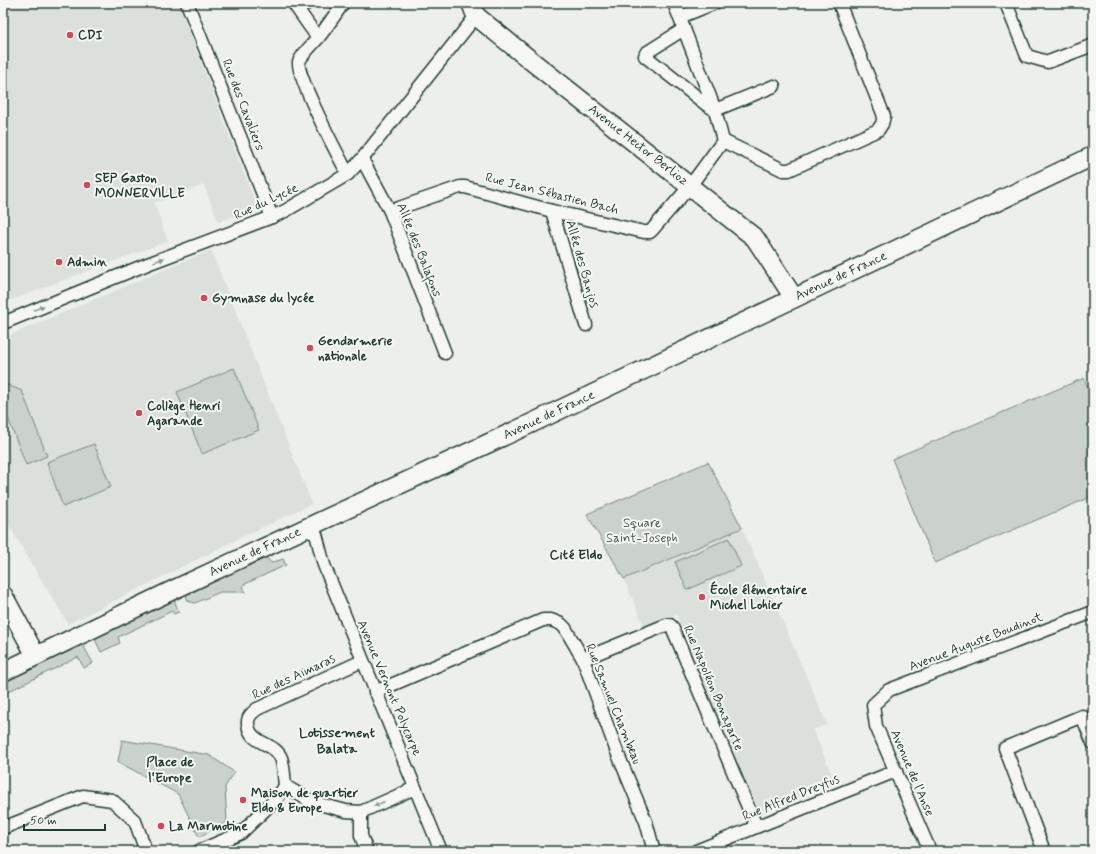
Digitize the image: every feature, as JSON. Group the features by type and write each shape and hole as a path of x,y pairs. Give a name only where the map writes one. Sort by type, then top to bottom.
{"main road":[{"name":"Avenue Hector Berlioz","path":"474,9 534,63 755,238 794,298"},
{"name":"Avenue de France","path":"3,672 175,588 313,528 1093,156"},
{"path":"3,596 36,656"}],"street":[{"name":"Rue des Cavaliers","path":"187,3 272,217"},
{"path":"308,3 295,5 318,38"},
{"path":"343,3 318,38 300,59 298,66 303,81 335,150 348,174"},
{"path":"674,3 715,110 723,141"},
{"path":"680,17 715,3"},
{"path":"723,141 786,170 878,130 882,124 884,116 839,3"},
{"path":"1006,3 1027,56 1048,62 1093,45"},
{"name":"Rue du Lycée","path":"3,323 150,263 272,217 348,174 362,159 474,9"},
{"path":"684,29 645,56 715,110"},
{"path":"715,110 774,86"},
{"path":"690,186 723,141"},
{"name":"Allée des Balafons","path":"362,159 390,211 445,354"},
{"name":"Rue Jean Sébastien Bach","path":"390,211 465,187 552,210 647,232 652,230 690,186"},
{"name":"Allée des Banjos","path":"552,210 586,325"},
{"name":"Avenue Vernont Polycarpe","path":"313,528 324,566 441,851"},
{"name":"Avenue Auguste Boudinot","path":"873,705 889,690 1093,612"},
{"name":"Rue Samuel Chambeau","path":"375,692 543,620 551,620 561,624 565,628 583,659 617,752 646,822 654,851"},
{"name":"Rue Napoléon Bonaparte","path":"583,659 666,625 670,625 756,826"},
{"name":"Rue des Aïmaras","path":"285,786 281,758 276,751 255,738 248,729 247,721 251,713 362,661"},
{"name":"Avenue de l'Anse","path":"873,705 876,726 930,851"},
{"path":"1044,851 1005,748 1082,716 1093,743"},
{"name":"Rue Alfred Dreyfus","path":"702,850 756,826 896,770"},
{"path":"207,850 241,833 278,797 285,786 312,802 346,811 361,812 415,788"},
{"path":"3,828 83,796 112,800 135,821 146,851"},
{"path":"361,812 361,836 367,851"}],"shaded area":[{"path":"3,3 178,3 257,207 218,222 204,185 154,203 168,241 3,303"},
{"name":"Collège Henri Agarande","path":"211,250 312,504 68,624 3,516 3,338"},
{"path":"742,528 827,724 813,730 835,782 756,815 707,700 677,615 644,626 624,579"}],"green space":[{"path":"234,368 259,430 202,454 177,392"},
{"path":"1084,378 1093,401 1093,496 935,563 892,459"},
{"path":"3,384 22,391 47,456 26,465 3,405"},
{"path":"94,444 111,487 63,507 47,462"},
{"name":"Square Saint-Joseph","path":"708,462 742,528 624,579 587,514"},
{"path":"729,538 741,566 687,590 675,562"},
{"path":"266,557 271,563 283,559 286,565 243,585 245,592 220,592 195,603 188,601 186,595"},
{"path":"174,600 179,612 174,614 172,611 118,637 120,643 101,652 94,637"},
{"path":"81,642 93,663 84,668 78,657 3,694 3,680"},
{"path":"122,740 209,755 234,772 225,787 227,822 199,837 178,794 118,762"}],"place":[{"name":"CDI","path":"70,35"},
{"name":"SEP Gaston MONNERVILLE","path":"87,185"},
{"name":"Admin","path":"59,262"},
{"name":"Gymnase du lycée","path":"204,298"},
{"name":"Gendarmerie nationale","path":"310,348"},
{"name":"Collège Henri Agarande","path":"139,413"},
{"name":"École élémentaire Michel Lohier","path":"702,597"},
{"name":"Maison de quartier Eldo & Europe","path":"243,800"},
{"name":"La Marmotine","path":"161,826"}],"district":[{"name":"Cité Eldo","path":"576,555"},
{"name":"Lotissement Balata","path":"337,742"},
{"name":"Place de l'Europe","path":"170,770"}]}
